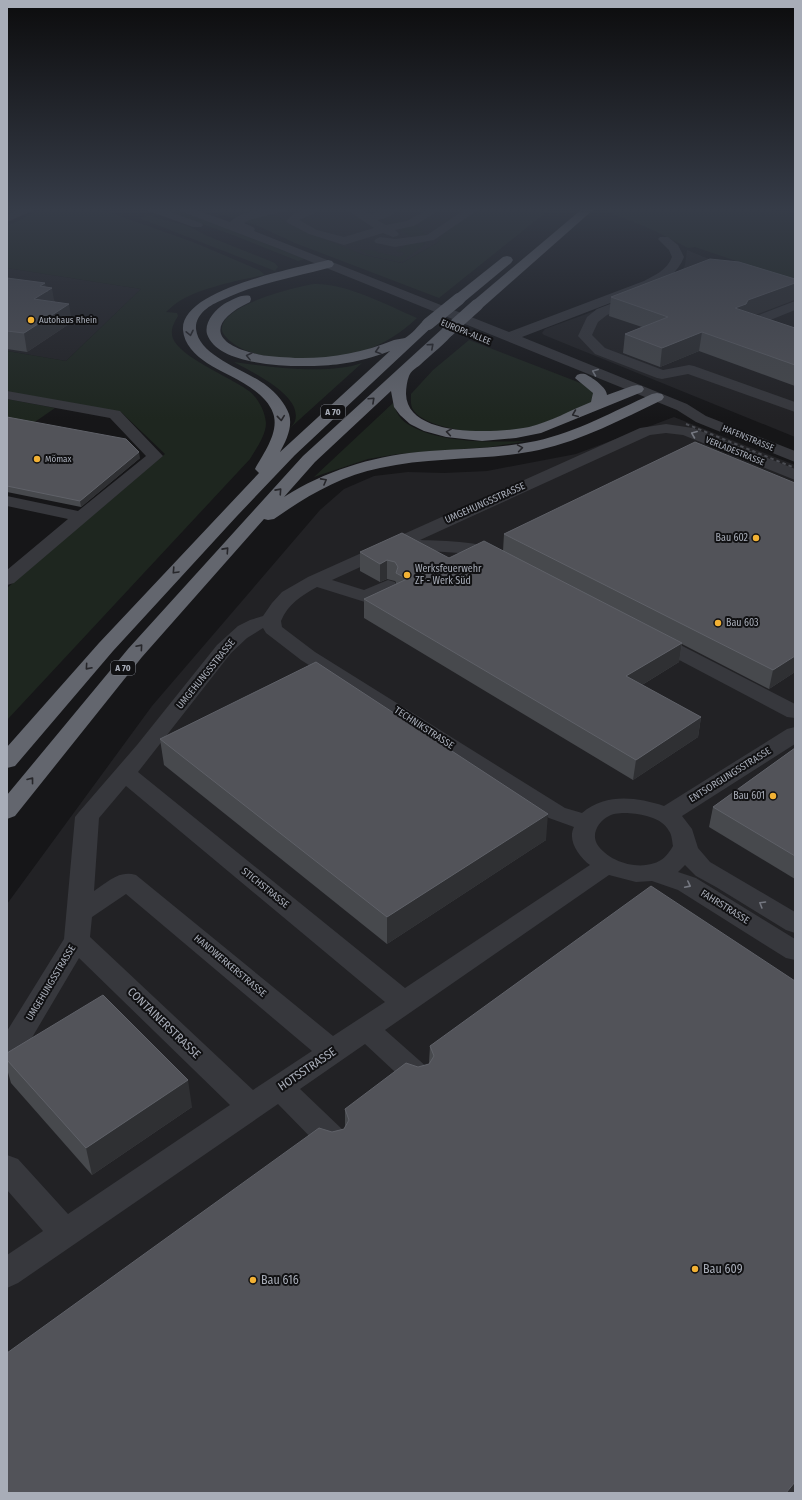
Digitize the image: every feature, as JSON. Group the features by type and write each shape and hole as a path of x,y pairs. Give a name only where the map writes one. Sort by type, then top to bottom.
{"highway":[{"path":"253,489 282,429 282,413 269,393 207,356 197,348 189,334 189,326 195,313 213,300 236,290 275,279"},
{"path":"297,279 232,304 225,309 215,319 214,332 216,338 224,346 235,352 249,356 278,361 314,362 351,359 384,349 414,337"},
{"name":"A 70","path":"7,761 155,592 289,452 428,324 483,279"},
{"name":"A 70","path":"7,811 46,760 135,653 243,530 309,459 403,371 507,279"},
{"path":"403,371 398,388 400,401 404,411 415,420 443,432 481,436 499,436 530,432 598,404 641,396"},
{"path":"582,378 600,392 598,404"},
{"path":"243,530 289,501 330,478 398,459 522,448 554,441 641,396"}],"street":[{"name":"EUROPA-ALLEE","path":"341,279 582,378 641,396"},
{"name":"EUROPA-ALLEE","path":"364,279 510,337 641,396"},
{"path":"510,337 658,279"},
{"path":"675,283 602,312 592,320 585,336 600,351 662,375 689,368 795,407"},
{"path":"795,305 751,324 795,338"},
{"path":"7,395 115,414 155,456 7,579"},
{"name":"HAFENSTRASSE","path":"641,396 672,413 701,419 795,457"},
{"name":"VERLADESTRASSE","path":"674,429 687,431 795,475"},
{"name":"UMGEHUNGSSTRASSE","path":"7,1055 77,940 87,817 145,750 229,644 252,624 271,620 275,610 282,602 296,591 316,581 401,541 646,431 674,429"},
{"path":"7,501 82,517"},
{"path":"401,541 415,545 477,549 516,568"},
{"path":"316,581 385,593"},
{"name":"TECHNIKSTRASSE","path":"271,620 273,629 308,656 557,813 587,823"},
{"path":"641,633 795,712"},
{"name":"ENTSORGUNGSSTRASSE","path":"666,815 795,734"},
{"name":"STICHSTRASSE","path":"125,773 405,1003"},
{"path":"685,847 677,859 667,868 652,872 624,871 607,865 594,856 584,842 583,830 596,813 610,807 627,805 644,807 666,815 677,824 684,835 685,847 699,866 795,924"},
{"name":"HOTSSTRASSE","path":"7,1273 607,865"},
{"name":"FAHRSTRASSE","path":"652,872 687,884 795,951"},
{"name":"HANDWERKERSTRASSE","path":"80,913 127,881 332,1052"},
{"name":"CONTAINERSTRASSE","path":"77,940 251,1107"},
{"path":"366,1029 418,1076"},
{"path":"280,1088 333,1140"},
{"path":"7,1168 65,1234"}],"shaded area":[{"path":"7,279 77,279 141,289 66,361 7,351"},
{"path":"77,279 246,279 207,289 186,297 166,312 177,313 178,316 172,329 175,342 182,350 205,366 249,391 263,409 266,428 263,437 250,459 7,720 7,588 165,454 121,412 7,392 7,351 66,361 141,289"},
{"path":"389,279 463,279 439,298"},
{"path":"666,279 765,279 795,289 795,437 542,333 545,329 622,301"},
{"path":"314,284 339,287 353,291 380,301 417,318 392,338 371,348 349,354 313,359 294,359 257,354 242,349 223,334 222,328 225,320 234,312 246,305 276,293"},
{"path":"469,340 583,384 596,395 591,402 583,408 536,425 512,431 483,433 456,429 431,422 421,417 412,407 411,394 433,370"},
{"path":"234,362 298,369 333,369 362,363 289,429 295,421 295,411 291,402 284,394 263,378"},
{"path":"7,399 55,408 29,426 7,422"},
{"path":"393,403 401,419 406,423 433,435 465,440 498,442 528,441 490,447 398,454 368,459 314,477"},
{"path":"674,417 795,465 795,1493 7,1493 7,904 152,706 320,510 344,489 374,476 408,472 444,473 487,471 576,454"}],"building":[{"path":"7,279 45,283 40,286 52,288 34,299 69,304 24,333 7,331"},
{"path":"658,279 795,279 795,283 748,300 746,304 735,308 795,328 795,365 702,332 662,348 625,334 668,317 611,297"},
{"path":"7,417 126,439 139,452 80,501 7,486"},
{"name":"Bau 603","path":"695,442 795,483 795,656 773,670 504,534"},
{"path":"402,533 449,558 484,541 682,643 626,676 701,717 636,760 364,599 407,579 396,573 398,567 395,562 387,560 380,564 360,552"},
{"path":"316,662 548,814 387,917 160,739"},
{"name":"Bau 601","path":"795,748 795,856 713,807"},
{"path":"651,886 795,981 795,1482 786,1493 7,1493 7,1353 319,1128 332,1132 344,1129 349,1120 345,1109 406,1063 418,1067 429,1064 434,1056 430,1046"},
{"path":"103,995 188,1080 86,1148 7,1060 7,1053"}],"railway":[{"path":"686,424 795,468"}],"place":[{"name":"Autohaus Rhein","path":"31,320"},
{"name":"Mömax","path":"37,459"},
{"name":"Bau 602","path":"756,538"},
{"name":"Werksfeuerwehr ZF - Werk Süd","path":"407,575"},
{"name":"Bau 603","path":"718,623"},
{"name":"Bau 601","path":"773,796"},
{"name":"Bau 609","path":"695,1269"},
{"name":"Bau 616","path":"253,1280"}]}
